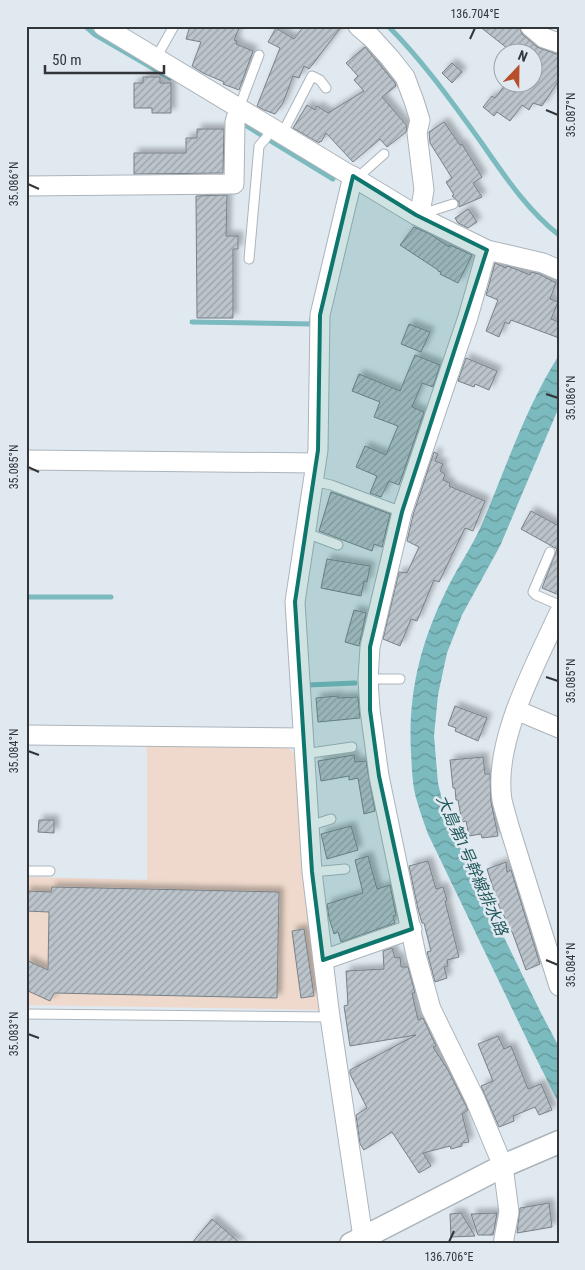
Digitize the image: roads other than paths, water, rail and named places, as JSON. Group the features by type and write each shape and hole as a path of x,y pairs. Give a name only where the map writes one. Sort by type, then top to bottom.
{"street":[{"path":"103,26 354,177 487,250 543,263 559,270"},
{"path":"358,26 372,38 405,77 414,101 420,120 417,133 424,190 418,211"},
{"path":"530,26 544,38 559,43"},
{"path":"26,186 234,184 235,122 239,108"},
{"path":"354,177 320,315 318,450 295,602 312,872 359,1242 503,1166 559,1142"},
{"path":"487,250 468,317 402,512 370,647 368,679 370,710 379,776 416,955 431,1008 475,1099 503,1166 509,1212 503,1244"},
{"path":"26,460 314,472"},
{"path":"559,613 516,710 505,746 501,779 502,800 559,986"},
{"path":"516,710 559,728"},
{"path":"26,735 304,746"},
{"path":"323,960 412,929"}],"lane":[{"path":"156,58 174,26"},
{"path":"239,108 259,54"},
{"path":"249,259 258,146 277,131 312,76 320,80 326,88"},
{"path":"354,177 384,154"},
{"path":"418,211 431,211 453,204"},
{"path":"314,472 331,485 402,512"},
{"path":"306,533 338,545"},
{"path":"550,552 533,592 559,605"},
{"path":"368,679 400,679"},
{"path":"304,746 352,747"},
{"path":"309,826 331,819"},
{"path":"312,872 345,869"},
{"path":"26,871 50,871"},
{"path":"26,1014 330,1017"}],"water":[{"path":"559,355 559,407 500,546 462,615 447,653 438,695 434,736 438,783 444,808 457,841 559,1047 559,1104 428,834 414,789 411,731 414,690 429,630 446,591 482,524 526,416"}],"waterway":[{"path":"85,26 94,34 170,78"},
{"path":"388,26 437,82 517,192 537,215 559,235"},
{"path":"242,123 261,135"},
{"path":"271,141 333,179"},
{"path":"192,322 311,324 312,318"},
{"path":"26,597 111,597"},
{"path":"308,685 355,683"}],"water label":[{"name":"大島第1号幹線排水路","path":"472,865"}]}
